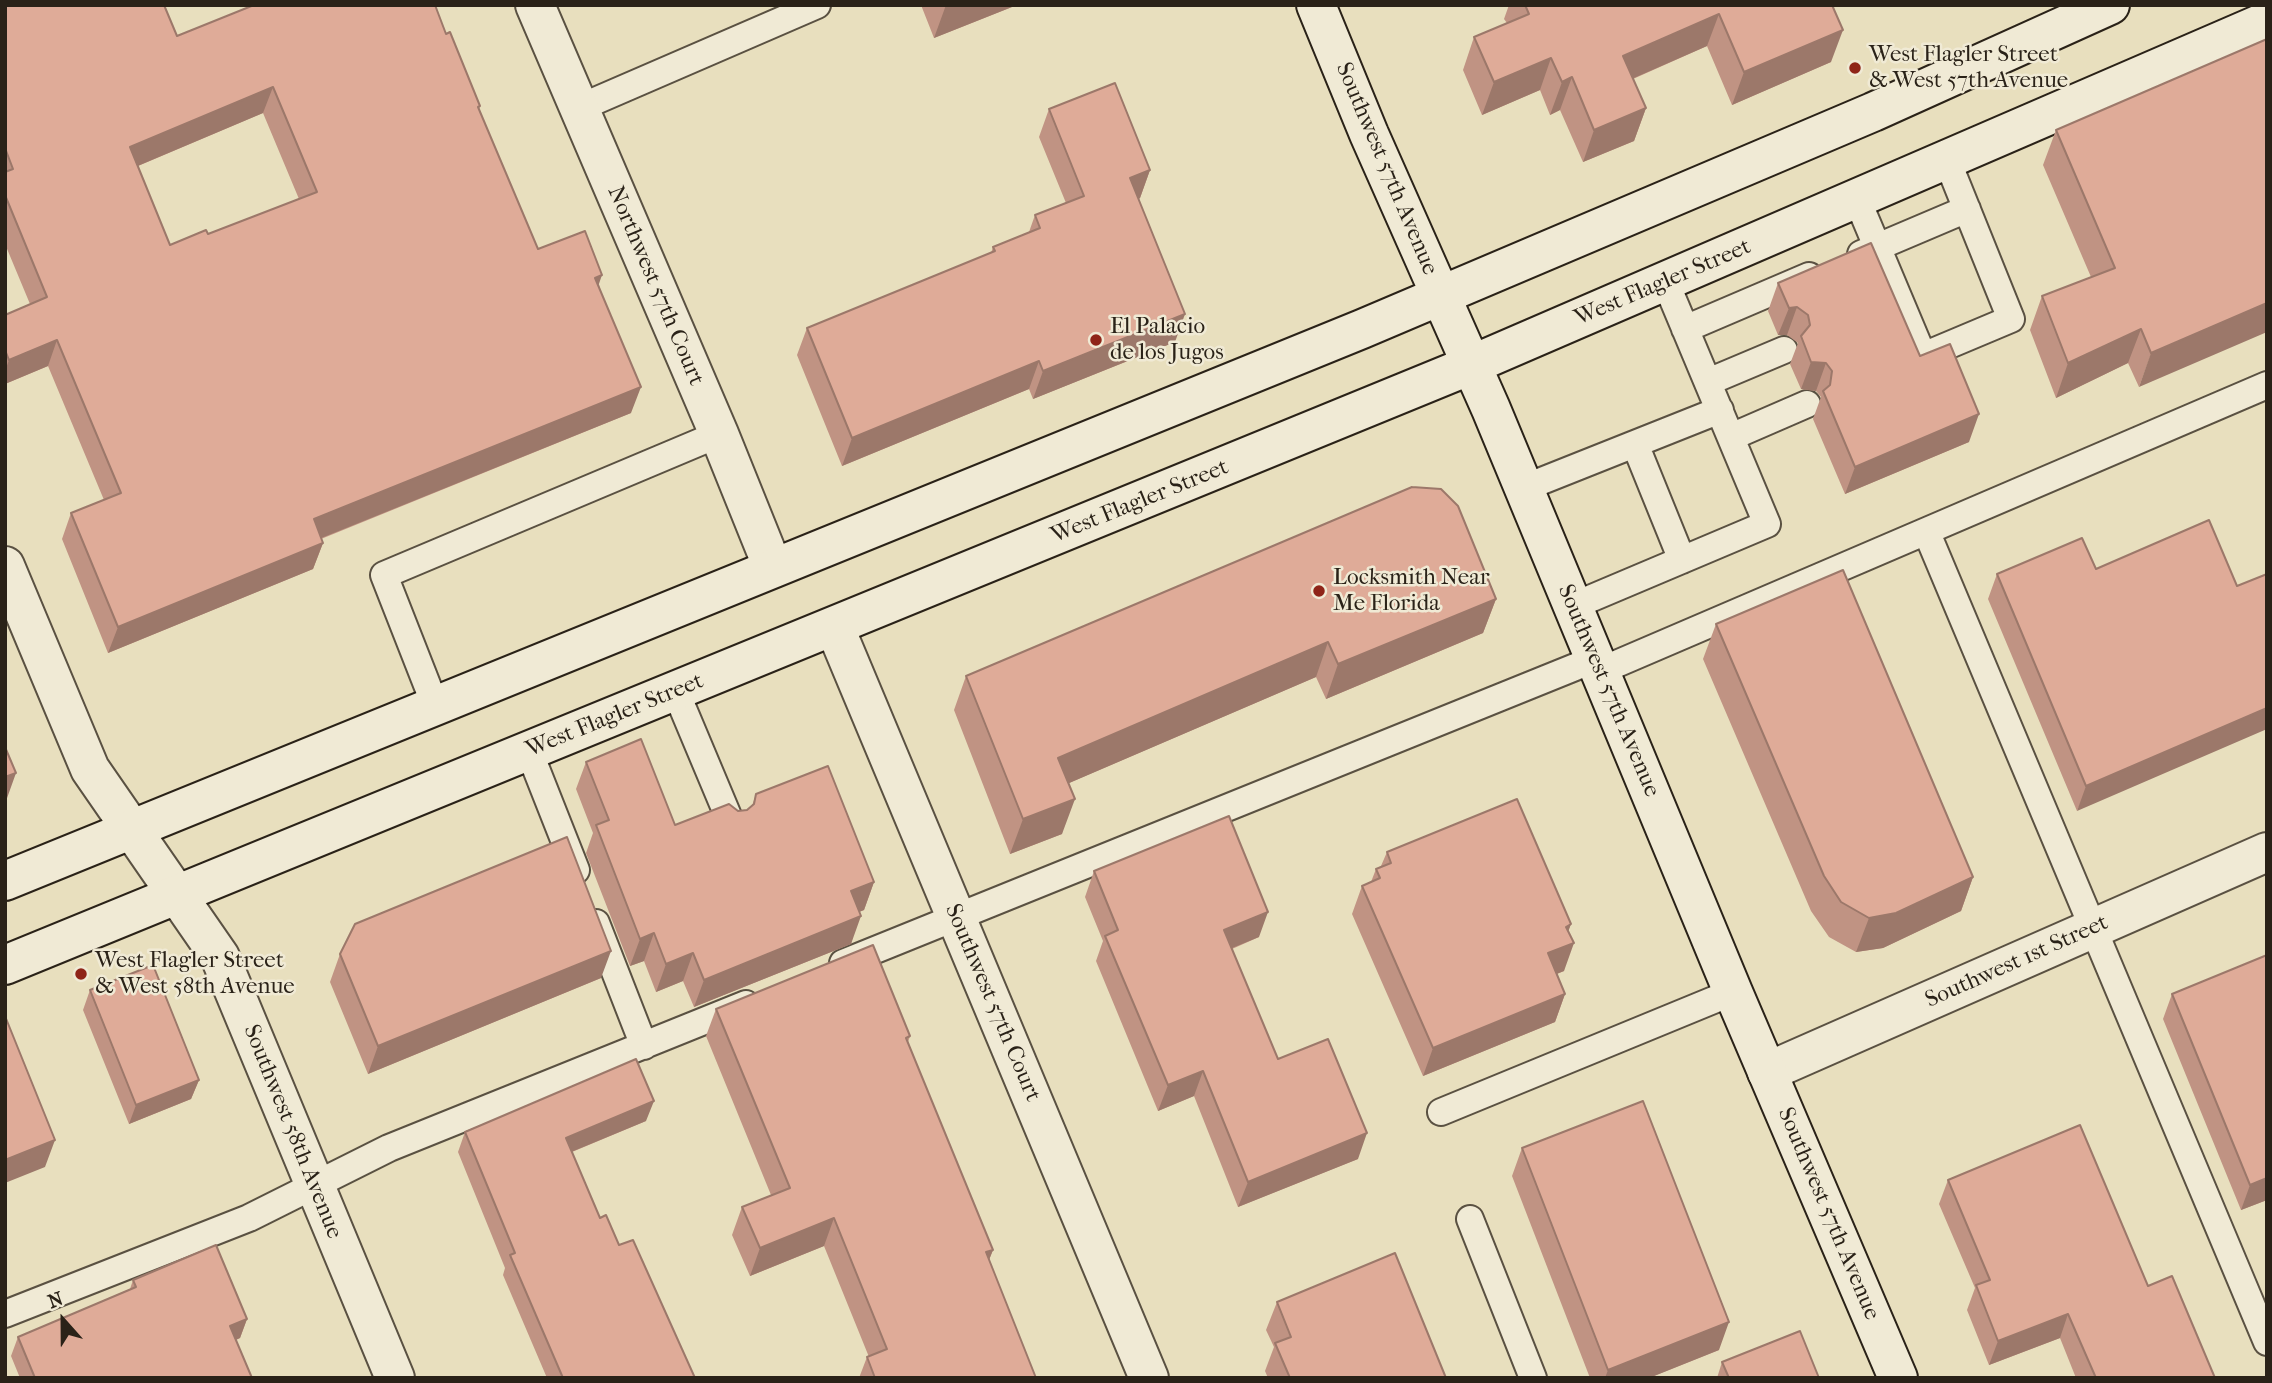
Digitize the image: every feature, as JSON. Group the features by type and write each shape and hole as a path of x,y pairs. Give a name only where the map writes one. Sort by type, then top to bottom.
{"main road":[{"name":"Northwest 57th Court","path":"535,5 719,434 773,568"},
{"name":"Southwest 57th Avenue","path":"1316,5 1524,488 1733,992 1898,1378"},
{"path":"5,881 1441,296 1860,118 2069,13 2110,5"},
{"name":"West Flagler Street","path":"5,965 174,894 835,628 1471,365 2267,21"},
{"name":"Southwest 58th Avenue","path":"5,565 16,623 90,769 129,830 220,957 395,1378"},
{"name":"Southwest 57th Court","path":"835,628 1149,1378"},
{"name":"Southwest 1st Street","path":"1767,1072 2267,852"}],"lane":[{"path":"579,108 817,5"},
{"path":"1857,199 1877,247 1889,306 1912,360 2011,319 1947,160"},
{"path":"1685,329 1967,209"},
{"path":"1573,606 1767,524 1666,283"},
{"path":"1708,382 1784,350"},
{"path":"819,973 1927,533 2267,385"},
{"path":"1731,436 1807,404"},
{"path":"1524,488 1720,411"},
{"path":"435,705 384,575 719,434"},
{"path":"1634,444 1682,560"},
{"path":"1927,533 2267,1342"},
{"path":"676,692 731,823"},
{"path":"529,751 644,1046"},
{"path":"1441,1112 1733,992"},
{"path":"5,1314 249,1217 389,1148 769,994"},
{"path":"1470,1219 1533,1378"}],"building":[{"path":"5,5 164,5 177,36 254,5 435,5 446,34 450,32 480,106 478,107 538,249 585,231 602,275 595,278 641,387 314,519 323,543 118,627 71,513 121,493 57,340 9,360 5,350 5,315 47,297 5,195 5,172 13,169 5,148","holes":["273,87 317,192 208,234 206,230 170,245 130,147"]},
{"path":"1525,5 1832,5 1843,30 1744,72 1719,14 1623,56 1646,108 1594,130 1572,77 1562,82 1551,58 1494,82 1474,37 1529,14"},
{"path":"2267,39 2267,303 2151,353 2141,329 2068,363 2042,296 2115,268 2056,130"},
{"path":"1115,83 1150,170 1130,178 1185,314 1043,371 1039,361 852,438 807,328 995,251 993,247 1040,228 1035,215 1084,196 1049,109"},
{"path":"1871,243 1920,356 1950,344 1979,414 1855,467 1823,391 1830,385 1832,371 1826,363 1811,362 1801,336 1810,325 1808,315 1797,307 1789,308 1778,283"},
{"path":"1412,487 1441,489 1458,506 1496,599 1338,664 1328,642 1058,758 1075,799 1023,819 966,676"},
{"path":"2209,520 2237,586 2267,574 2267,708 2086,786 1997,574 2082,538 2096,569"},
{"path":"1843,570 1973,877 1896,913 1869,918 1841,902 1824,876 1716,624"},
{"path":"641,739 675,825 729,804 738,811 747,810 754,804 756,794 828,766 874,882 851,891 861,916 704,980 693,953 666,964 654,933 640,939 596,825 609,820 586,762"},
{"path":"5,747 16,773 5,777"},
{"path":"1517,799 1571,924 1566,927 1574,943 1548,953 1565,994 1433,1048 1362,886 1380,878 1376,869 1391,863 1387,852"},
{"path":"1229,816 1268,912 1224,930 1278,1059 1328,1039 1367,1133 1248,1182 1203,1071 1168,1085 1105,936 1118,930 1094,871"},
{"path":"567,837 611,951 378,1046 340,954 355,924"},
{"path":"873,945 910,1036 906,1038 993,1250 986,1252 1036,1378 875,1378 867,1357 887,1349 834,1218 760,1248 742,1207 790,1188 716,1009"},
{"path":"2267,955 2267,1178 2250,1185 2172,994"},
{"path":"153,965 199,1080 136,1105 90,990"},
{"path":"5,1016 55,1140 5,1160"},
{"path":"636,1059 654,1101 566,1138 600,1218 606,1215 619,1245 633,1240 695,1378 563,1378 510,1255 515,1253 465,1132"},
{"path":"1643,1101 1729,1322 1608,1370 1522,1148"},
{"path":"2080,1125 2148,1286 2172,1276 2215,1378 2096,1378 2068,1314 1998,1341 1976,1285 1990,1280 1948,1180"},
{"path":"216,1245 247,1319 230,1326 252,1378 35,1378 18,1337 136,1287 133,1280"},
{"path":"1395,1253 1446,1378 1290,1378 1275,1343 1291,1337 1277,1302"},
{"path":"1800,1331 1819,1378 1729,1378 1722,1362"}],"place":[{"name":"West Flagler Street & West 57th Avenue","path":"1855,68"},
{"name":"El Palacio de los Jugos","path":"1096,340"},
{"name":"Locksmith Near Me Florida","path":"1319,591"},
{"name":"West Flagler Street & West 58th Avenue","path":"81,974"}]}
